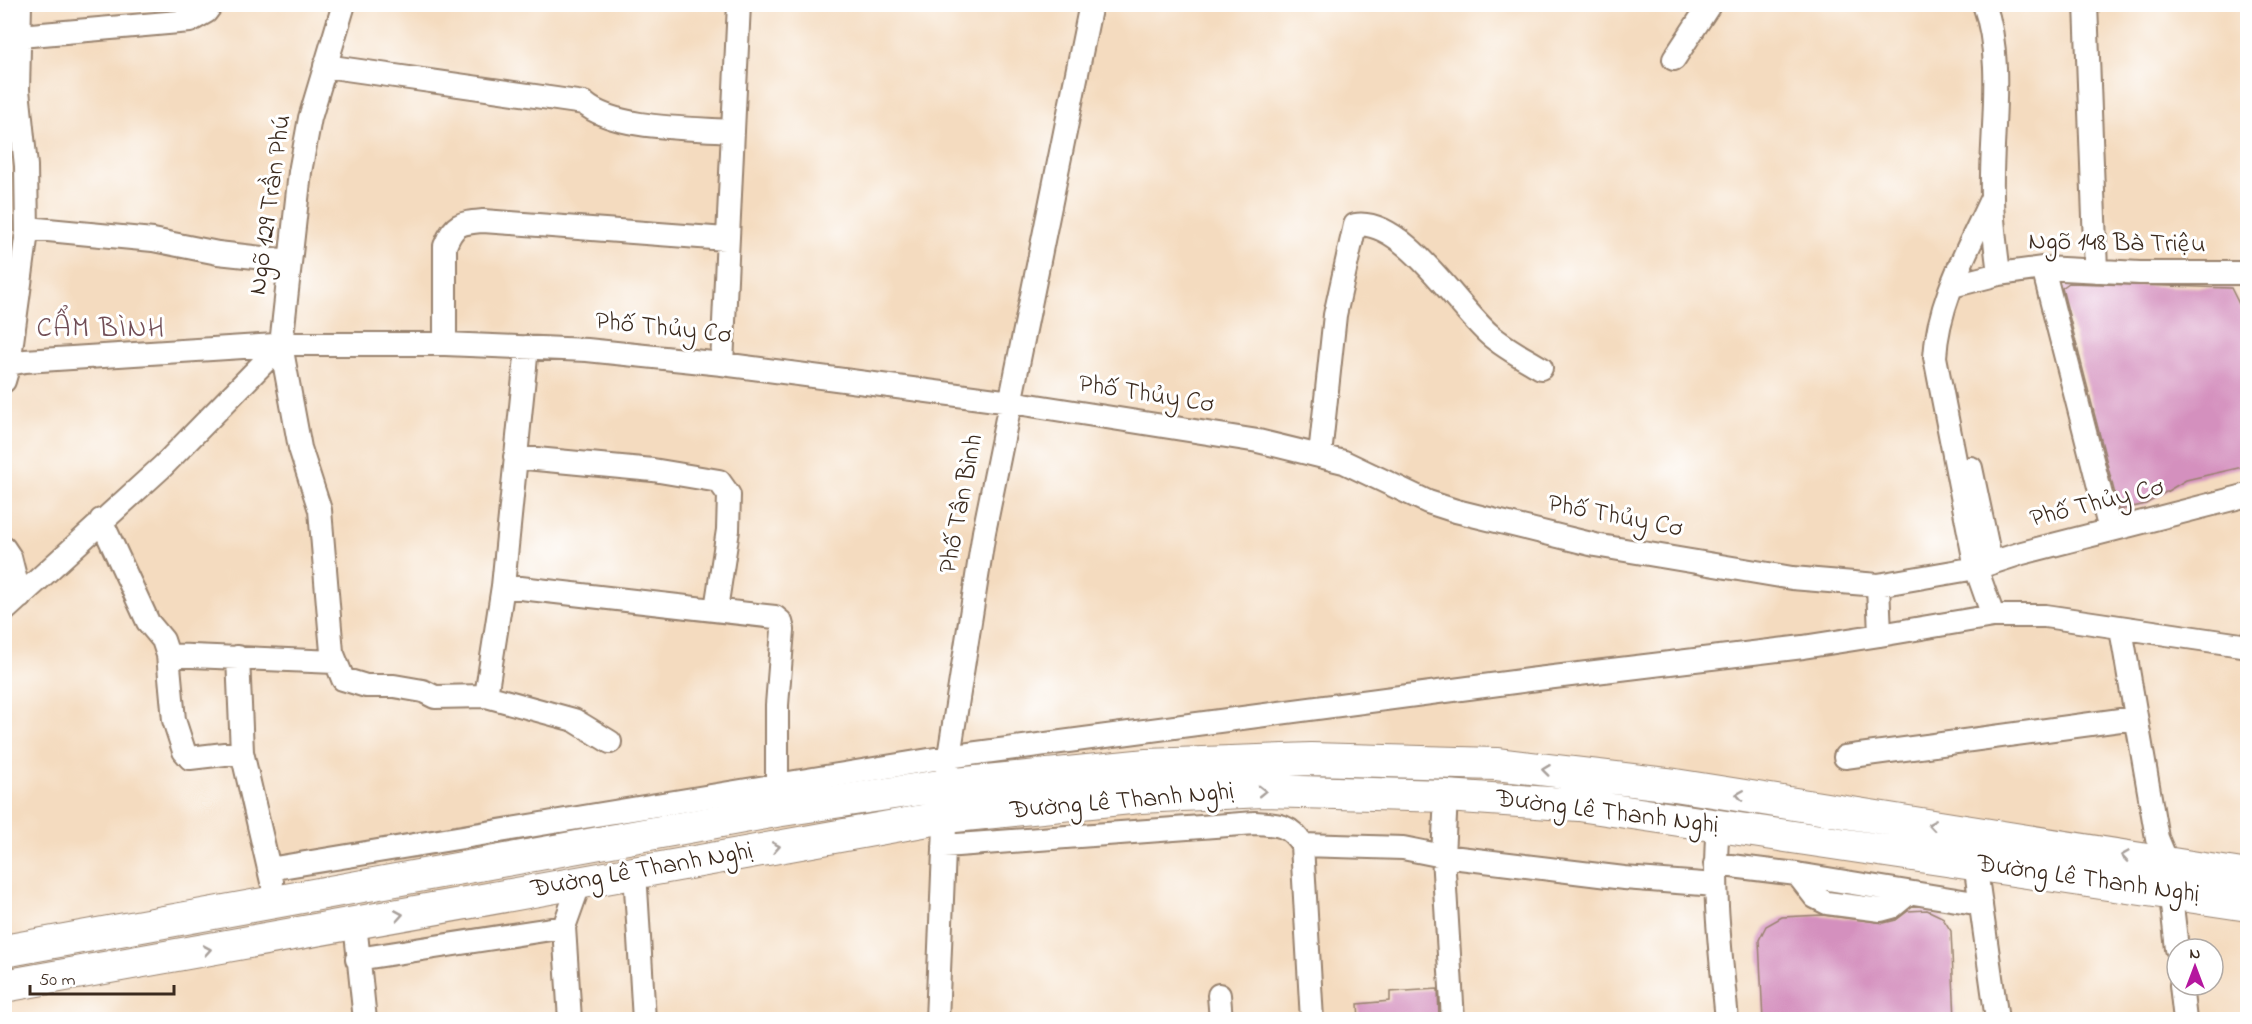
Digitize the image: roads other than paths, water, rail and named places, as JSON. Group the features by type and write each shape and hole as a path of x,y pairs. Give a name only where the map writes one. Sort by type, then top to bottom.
{"highway":[{"name":"Đường Lê Thanh Nghị","path":"4,951 276,901 777,798 947,771 1311,759 1496,764 1675,785 2245,890"},
{"path":"1443,763 1446,796"},
{"name":"Đường Lê Thanh Nghị","path":"4,986 636,872 945,831 1140,797 1263,791 1446,796 1579,805 1975,863 2169,877"}],"street":[{"path":"6,370 27,228 26,166 18,90 16,23 190,21 206,12 212,4"},
{"name":"Ngõ 129 Trần Phú","path":"336,662 332,652 321,510 300,448 281,345 302,162 310,118 344,4"},
{"path":"722,364 726,239 739,4"},
{"name":"Phố Tân Bình","path":"937,1020 947,771 984,531 1091,4"},
{"path":"1674,59 1710,4"},
{"path":"1984,4 1991,22 1994,62 1992,197 1999,274"},
{"path":"2086,4 2096,271"},
{"path":"325,66 584,103 596,113 624,122 733,131"},
{"path":"1992,197 1952,286 1936,333 1935,357 1974,519 1993,616"},
{"path":"445,344 445,246 451,231 462,223 483,221 726,239"},
{"path":"1320,455 1335,315 1354,225 1379,227 1395,237 1437,276 1490,336 1541,368"},
{"path":"27,228 153,240 218,253 290,261"},
{"path":"2043,268 2110,530"},
{"name":"Ngõ 148 Bà Triệu","path":"1952,286 1999,274 2043,268 2247,273"},
{"name":"Phố Thủy Cơ","path":"6,370 281,345 445,344 527,347 587,350 722,364 1011,402 1258,441 1320,455 1352,466 1428,502 1596,545 1792,578 1878,585 1983,565 2247,495"},
{"path":"12,604 101,520 163,466 281,345"},
{"path":"486,696 503,586 527,347"},
{"path":"515,457 653,470 719,481 729,495 728,530 716,609"},
{"path":"101,520 148,622 163,640 168,655 174,720 184,751 190,758 242,752"},
{"path":"4,548 10,557 12,604"},
{"path":"1878,585 1880,635"},
{"path":"269,869 777,798 777,705 783,630 781,622 760,614 503,586"},
{"path":"947,771 1529,680 1803,647 1993,616 2045,616 2247,646"},
{"path":"2121,629 2157,838 2169,877 2176,937"},
{"path":"168,655 336,662 343,679 366,686 394,686 423,692 435,698 486,696 574,720 610,742"},
{"path":"238,657 242,752 276,901"},
{"path":"1845,757 2135,718"},
{"path":"1446,796 1443,856 1453,1020"},
{"path":"945,831 1255,823 1288,827 1295,833 1302,845 1312,1020"},
{"path":"1718,825 1715,875 1727,1020"},
{"path":"1302,845 1403,848 1443,856 1624,878 1797,874 1815,897 1827,903 1881,910 1892,907 1909,892 1981,904"},
{"path":"1975,863 1997,1020"},
{"path":"636,872 644,1020"},
{"path":"570,1020 564,927 580,882"},
{"path":"355,923 365,1020"},
{"path":"357,959 564,927"},
{"path":"1219,995 1221,1020"},
{"path":"2182,997 2185,1020"}],"district":[{"name":"CẨM BÌNH","path":"101,329"}]}
